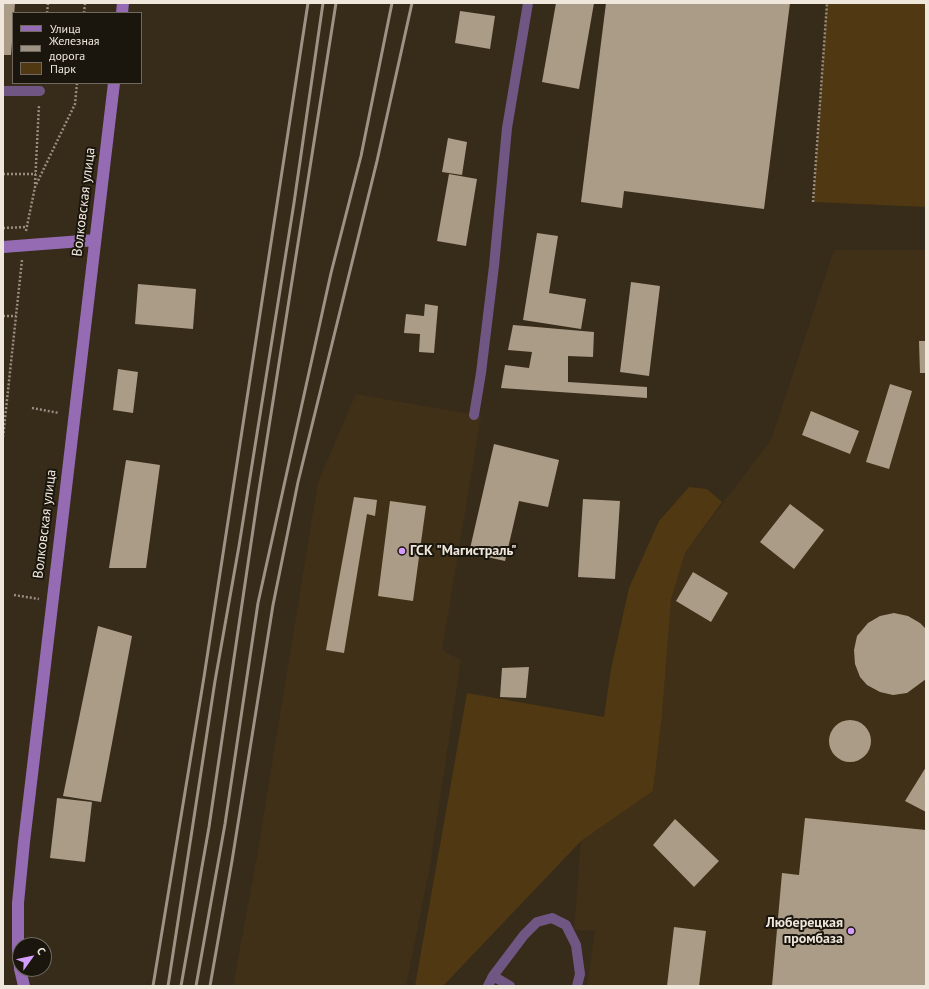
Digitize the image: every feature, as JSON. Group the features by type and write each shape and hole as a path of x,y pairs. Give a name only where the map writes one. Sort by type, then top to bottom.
{"main road":[{"name":"Волковская улица","path":"18,937 18,903 24,842 114,84"},
{"path":"3,247 95,240"}],"lane":[{"path":"474,415 481,374 494,266 507,128 528,3"},
{"path":"3,91 40,91"},
{"path":"488,986 493,976 528,931 537,922 552,918 566,925 576,945 580,974 577,986"},
{"path":"493,976 510,986"}],"path":[{"path":"813,202 827,3"},
{"path":"35,187 75,104 78,84"},
{"path":"3,437 24,246 35,187 40,91"},
{"path":"3,174 36,174"},
{"path":"3,228 27,227"},
{"path":"3,316 16,316"}],"shaded area":[{"path":"834,250 926,250 926,986 587,986 595,931 574,930 581,841 653,791 671,600 685,553 771,440"},
{"path":"356,394 481,416 442,650 461,660 429,871 406,986 233,986 256,862 318,482"}],"green space":[{"path":"827,3 926,3 926,207 813,202"},
{"path":"689,487 707,489 722,502 685,553 671,600 662,713 653,791 581,841 443,986 415,986 467,693 604,717 611,669 629,588 659,521"}],"building":[{"path":"3,3 15,3 14,12 12,12 11,55 3,55"},
{"path":"556,3 594,3 579,89 542,82"},
{"path":"606,3 790,3 764,209 624,191 622,208 581,202"},
{"path":"460,11 495,16 490,49 455,43"},
{"path":"448,138 467,142 462,175 442,172"},
{"path":"449,174 477,179 466,246 437,241"},
{"path":"537,233 558,236 549,293 586,299 581,329 523,320"},
{"path":"631,282 660,286 649,376 620,372"},
{"path":"138,284 196,289 193,329 135,324"},
{"path":"425,304 438,306 434,353 419,352 420,334 404,333 406,314 424,316"},
{"path":"513,325 594,332 593,357 568,356 568,382 647,387 647,398 501,388 505,365 529,368 532,352 508,350"},
{"path":"919,341 926,341 926,373 920,373"},
{"path":"118,369 138,372 133,413 113,410"},
{"path":"890,384 912,391 889,469 866,462"},
{"path":"811,411 859,431 850,454 802,435"},
{"path":"494,444 559,460 548,507 519,501 505,561 469,553"},
{"path":"126,460 160,465 146,568 109,568"},
{"path":"354,497 377,500 375,516 367,514 344,653 326,650"},
{"path":"583,499 620,501 615,579 578,577"},
{"name":"ГСК \"Магистраль\"","path":"390,501 426,506 413,601 378,596"},
{"path":"790,504 824,530 794,569 760,542"},
{"path":"693,572 728,593 711,622 676,601"},
{"path":"894,613 908,616 920,623 926,629 926,679 907,693 893,695 880,692 867,685 860,677 855,664 854,650 857,636 868,623 880,616"},
{"path":"98,626 132,636 101,802 63,796"},
{"path":"529,667 526,698 500,697 502,668"},
{"path":"850,720 865,726 871,741 865,756 850,762 835,756 829,741 835,726"},
{"path":"926,767 926,812 905,801"},
{"path":"57,798 92,802 85,862 50,858"},
{"name":"Люберецкая промбаза","path":"805,818 926,830 926,986 772,986 782,873 799,875"},
{"path":"675,819 719,861 694,887 653,845"},
{"path":"674,927 706,931 699,986 667,986"}],"railway":[{"path":"153,986 204,677 308,3"},
{"path":"168,986 215,681 239,546 294,203 323,3"},
{"path":"181,986 209,827 258,496 336,3"},
{"path":"196,986 225,824 258,603 331,273 361,156 392,3"},
{"path":"210,986 232,861 273,605 298,482 377,161 412,3"}],"place":[{"name":"ГСК \"Магистраль\"","path":"402,551"},
{"name":"Люберецкая промбаза","path":"851,931"}]}
